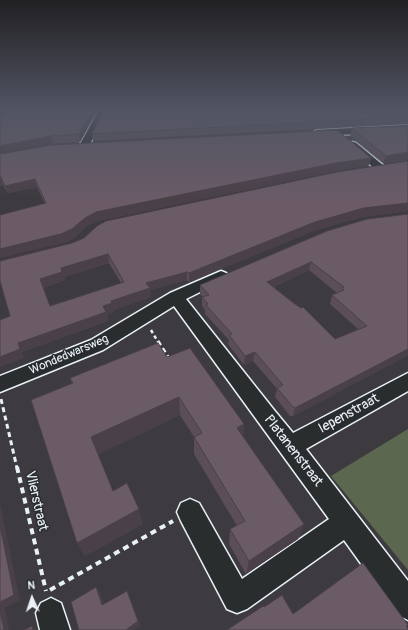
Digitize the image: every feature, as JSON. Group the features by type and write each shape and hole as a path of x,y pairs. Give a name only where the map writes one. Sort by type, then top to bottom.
{"street":[{"path":"84,139 80,146 99,145"},
{"path":"347,139 380,168"},
{"path":"365,170 394,166"},
{"name":"Wondedwarsweg","path":"0,384 97,345 176,297 235,270"},
{"name":"Platanenstraat","path":"176,297 266,418 290,446 408,605"},
{"name":"Iepenstraat","path":"290,446 408,381"},
{"path":"190,512 237,599 347,522"}],"path":[{"path":"143,318 172,364"},
{"name":"Vlierstraat","path":"0,394 50,612"},
{"path":"50,612 190,512"}],"green space":[{"path":"408,429 408,570 331,476"}],"building":[{"path":"0,139 34,139 0,146"},
{"path":"158,139 348,139 371,158 336,163 96,212 85,218 72,229 61,234 0,249 0,215 46,203 35,179 5,186 0,177 0,154 51,145"},
{"path":"366,139 408,139 408,152 386,156"},
{"path":"408,161 408,203 364,208 315,222 189,273 187,272 146,283 150,288 111,301 112,303 103,306 106,312 18,343 20,349 0,357 0,320 10,316 0,281 0,261 72,243 84,238 97,226 106,221 337,172","holes":["108,254 124,282 50,306 40,279 62,272 61,268"]},
{"path":"408,214 408,349 295,408 277,388 283,385 255,352 245,356 229,335 232,334 206,305 208,304 202,297 209,295 200,285 327,231 367,219","holes":["311,262 344,287 342,288 344,290 332,295 367,326 335,339 303,307 301,308 292,302 267,282"]},
{"path":"158,343 167,357 190,348 244,424 237,428 304,524 249,561 230,529 245,521 194,437 202,433 179,397 91,437 113,491 127,483 139,509 77,543 31,400 73,383 70,378"},
{"path":"0,525 14,595 0,602"},
{"path":"363,563 408,625 406,626 408,630 227,630 282,595 293,614"},
{"path":"96,587 102,605 127,591 138,621 126,630 79,630 71,602"},
{"path":"0,610 4,630 0,630"},
{"path":"32,626 33,630 24,630"}]}
